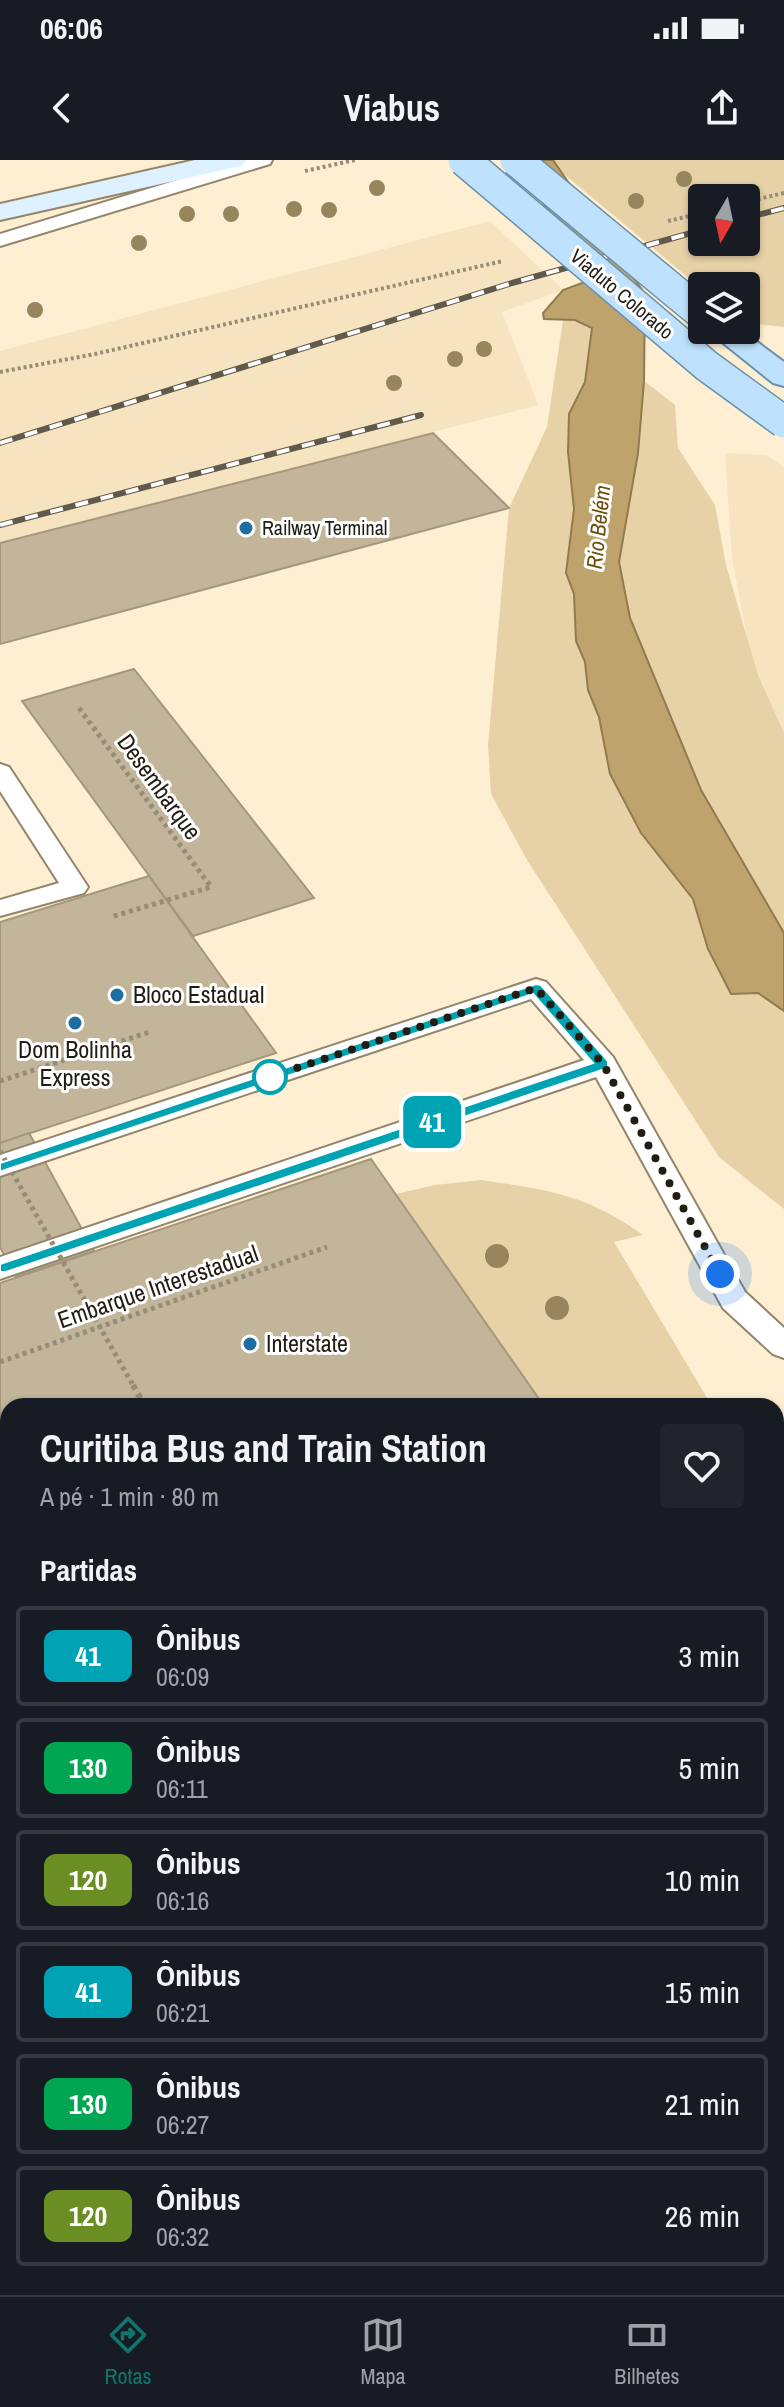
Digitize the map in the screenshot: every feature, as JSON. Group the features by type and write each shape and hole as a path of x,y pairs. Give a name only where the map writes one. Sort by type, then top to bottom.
{"main road":[{"path":"0,212 232,160"},
{"name":"Viaduto Colorado","path":"464,160 707,366 784,422"},
{"name":"Viaduto Colorado","path":"516,160 688,302"},
{"path":"740,344 784,377"}],"lane":[{"path":"0,240 263,160"},
{"path":"0,772 75,887 0,908"},
{"path":"0,1166 536,988 603,1064 734,1300 784,1363"},
{"path":"0,1268 603,1064"},
{"path":"734,1300 784,1346"}],"path":[{"path":"760,199 784,193"},
{"path":"664,222 688,216"},
{"path":"0,372 95,354 485,265"},
{"name":"Desembarque","path":"79,708 211,887"},
{"path":"0,1081 149,1032"},
{"path":"0,1151 140,1398"},
{"name":"Embarque Interestadual","path":"0,1362 327,1247"}],"shaded area":[{"path":"547,160 784,160 784,327 760,324 760,272 688,272 688,277"},
{"path":"490,221 563,290 502,312 538,405 0,543 0,351"},
{"path":"563,320 584,322 592,328 585,382 569,414 568,452 574,509 566,573 574,594 577,641 585,662 588,690 599,717 610,773 641,833 693,899 708,949 758,993 784,1011 784,1209 719,1157 527,860 491,794 488,745 509,508 547,427"},
{"path":"644,381 675,405 678,448 715,505 726,565 758,675 784,733 784,933 701,790 630,618 619,562 638,453"},
{"path":"725,453 766,455 784,467 784,763 759,701 732,558"},
{"path":"481,1180 566,1196 603,1211 643,1235 614,1242 707,1398 538,1398 396,1194 435,1185"}],"water":[{"name":"Rio Belém","path":"508,160 553,160 645,294 644,381 638,453 619,562 630,618 701,790 784,933 784,1011 758,993 731,994 708,949 693,899 641,833 610,774 599,717 588,690 585,662 576,641 574,594 566,573 574,509 568,452 569,414 585,382 592,328 575,320 544,319 543,313 563,290 585,282 552,218"}],"building":[{"name":"Railway Terminal","path":"433,433 509,508 0,644 0,543"},
{"path":"134,669 314,898 193,936 22,701"},
{"name":"Bloco Estadual","path":"149,876 276,1053 0,1143 0,922"},
{"path":"29,1133 94,1251 16,1277 0,1247 0,1143"},
{"name":"Interstate","path":"371,1159 538,1398 0,1398 0,1283"}],"railway":[{"path":"760,214 784,208"},
{"path":"0,443 512,283 688,234"},
{"path":"0,525 421,415"}],"bus line":[{"name":"41","path":"0,1166 536,988 603,1064 0,1268"}],"place":[{"name":"Railway Terminal","path":"246,528"},
{"name":"Bloco Estadual","path":"117,995"},
{"name":"Dom Bolinha Express","path":"75,1023"},
{"name":"Interstate","path":"250,1344"}],"route":[{"path":"270,1077 536,988 603,1064 720,1274"}]}
